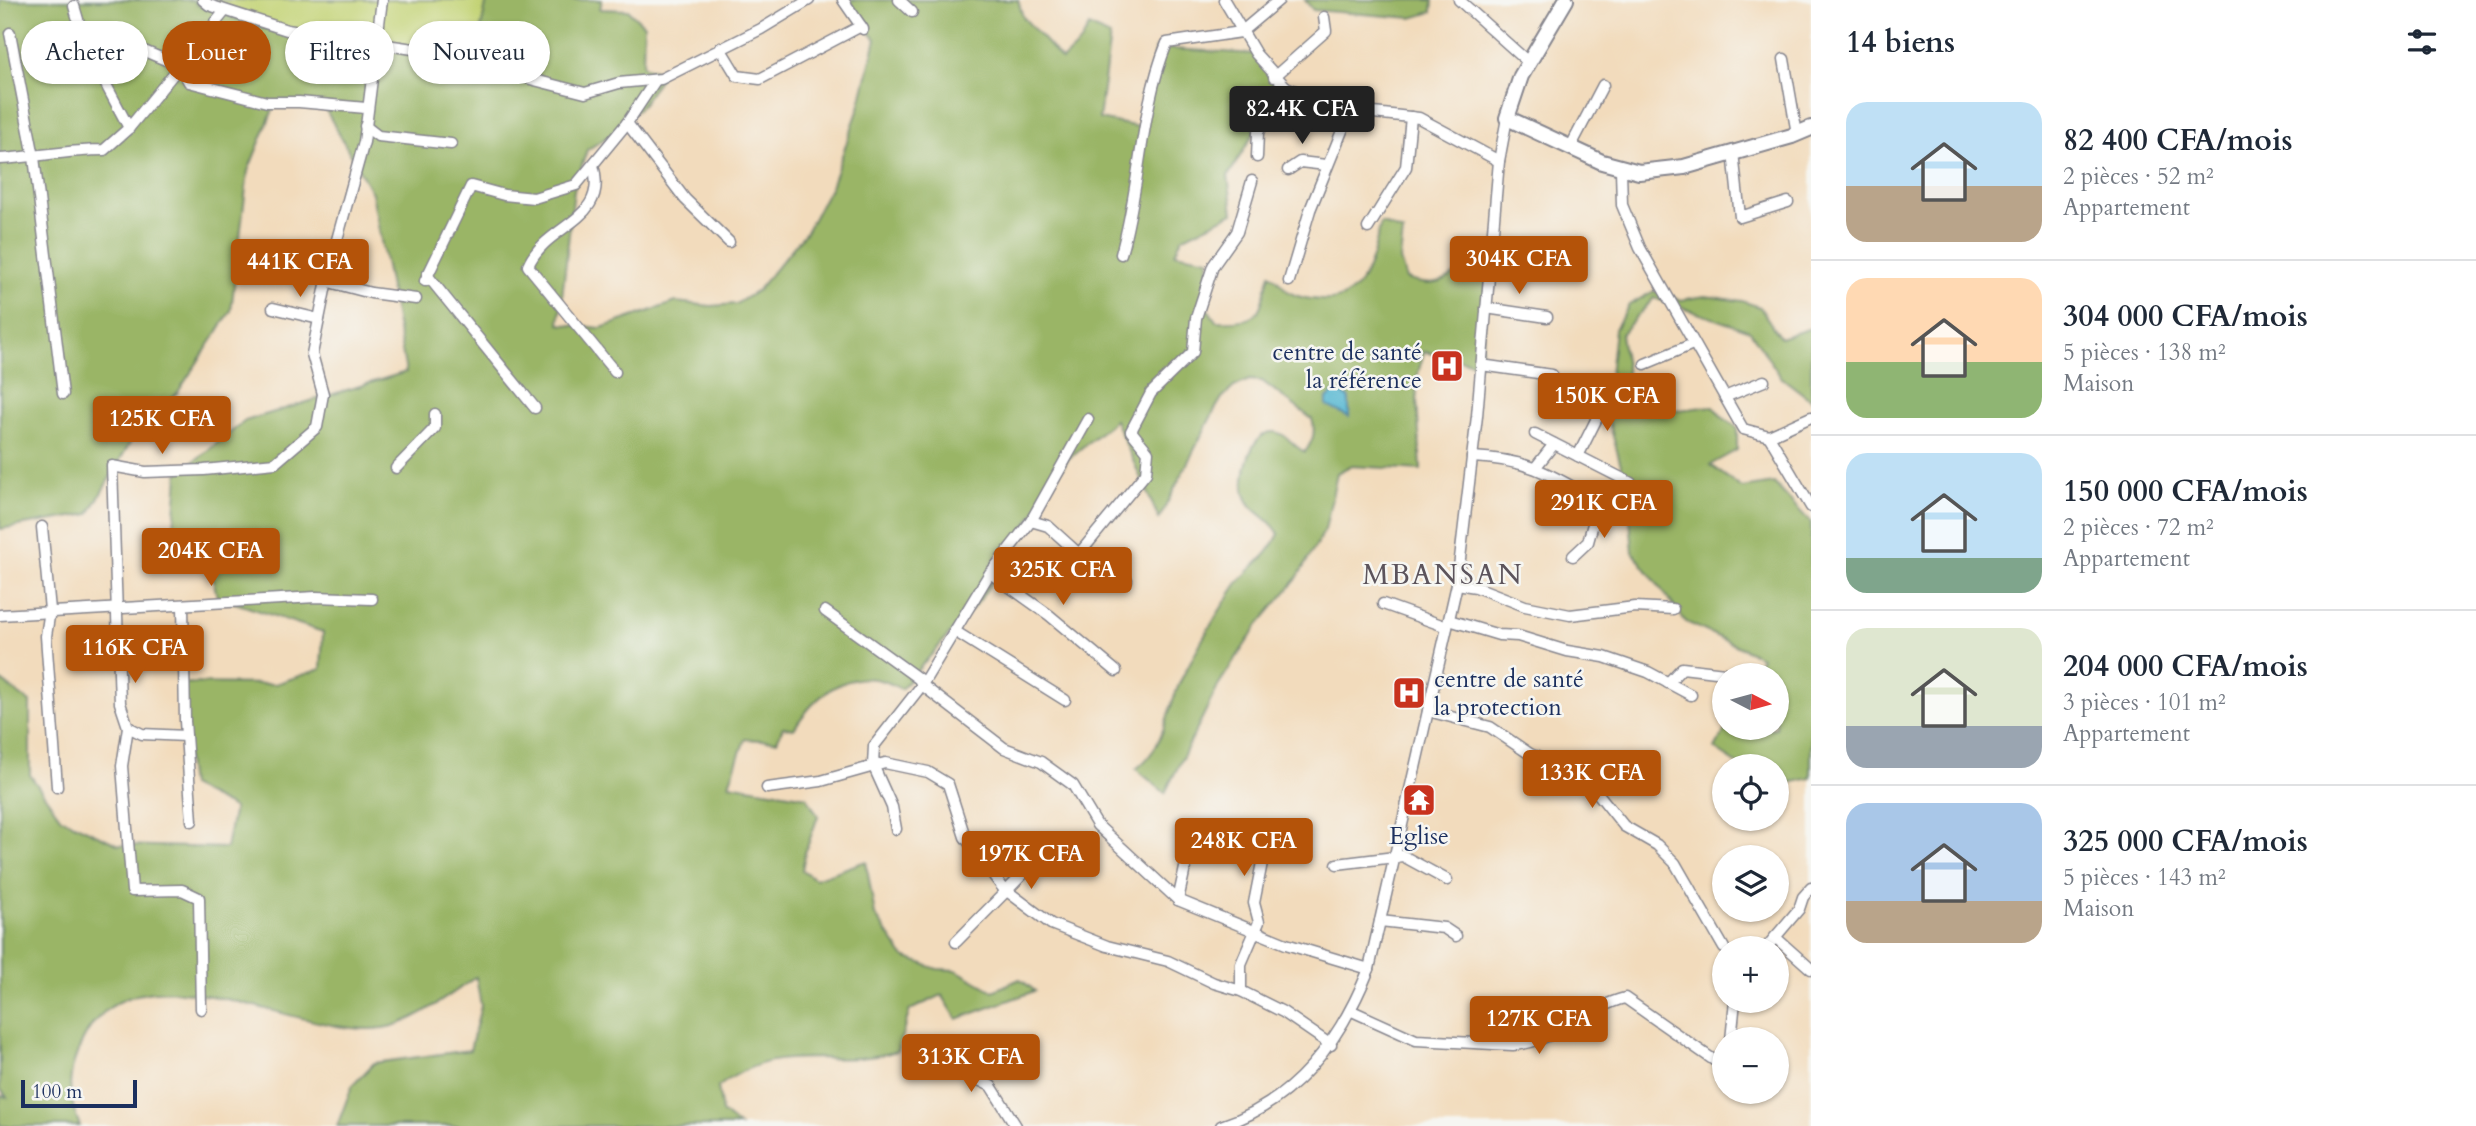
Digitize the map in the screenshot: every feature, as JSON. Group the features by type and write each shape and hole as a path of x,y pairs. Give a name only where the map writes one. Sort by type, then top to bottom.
{"street":[{"path":"203,0 225,11 285,29"},
{"path":"379,21 382,0"},
{"path":"394,45 473,58 507,73 577,93 619,83 655,81 761,29 809,0"},
{"path":"720,48 737,76 760,79 862,28 844,0"},
{"path":"899,0 912,12"},
{"path":"1224,0 1241,32 1274,77 1286,87 1325,106 1411,117 1430,123 1499,161"},
{"path":"1121,254 1133,210 1141,144 1156,72 1167,43 1241,32 1279,0"},
{"path":"1459,0 1528,62"},
{"path":"1221,1126 1236,1121 1282,1094 1331,1045 1353,1010 1369,968 1457,584 1472,457 1499,161 1507,118 1528,62 1566,0"},
{"path":"74,6 86,47 129,128"},
{"path":"217,21 225,11"},
{"path":"1274,77 1326,31 1324,17"},
{"path":"10,33 34,157 63,394"},
{"path":"1507,118 1622,169 1656,172 1804,131 1784,59"},
{"path":"536,408 426,278 471,186 504,195 534,198 576,185 627,123 655,81"},
{"path":"0,159 34,157 65,150 104,150 129,128 165,84"},
{"path":"197,84 267,102 366,108"},
{"path":"201,1009 200,898 182,890 132,891 122,766 128,727 120,703 112,466 157,471 275,463 317,427 323,394 312,354 329,270 364,142 370,84"},
{"path":"1571,146 1603,85"},
{"path":"1257,157 1258,132 1286,87"},
{"path":"1289,281 1326,165 1350,111"},
{"path":"1368,228 1406,167 1411,117"},
{"path":"627,123 685,199 729,242"},
{"path":"365,126 378,136 451,144"},
{"path":"1732,152 1740,217 1788,202"},
{"path":"1288,170 1300,162 1326,165"},
{"path":"593,165 598,181 593,203 533,253 528,266 615,372"},
{"path":"1622,169 1622,205 1640,248 1693,344 1727,396 1743,429 1769,436 1811,417"},
{"path":"1079,554 1146,473 1148,452 1131,430 1151,393 1192,352 1196,318 1213,266 1237,232 1252,181"},
{"path":"329,270 333,283 371,293 416,299"},
{"path":"274,308 319,319"},
{"path":"1486,308 1548,317"},
{"path":"1645,364 1693,344"},
{"path":"1481,365 1552,375"},
{"path":"1727,396 1764,381"},
{"path":"1578,456 1608,396"},
{"path":"396,468 435,428 435,414"},
{"path":"896,829 892,807 873,765 874,746 922,685 990,573 1031,521 1088,419"},
{"path":"1535,434 1631,483"},
{"path":"1769,436 1811,508"},
{"path":"1535,468 1554,444"},
{"path":"1472,457 1509,459 1535,468 1599,502 1588,542 1573,556"},
{"path":"1031,521 1048,526 1100,573 1127,580"},
{"path":"42,527 50,610 46,636 58,787"},
{"path":"990,573 1049,615 1116,671"},
{"path":"1457,584 1476,587 1525,606 1570,615 1635,607 1672,609"},
{"path":"0,614 316,597 372,599"},
{"path":"1383,604 1448,624 1499,635 1518,636 1567,651 1604,657 1668,682 1691,695"},
{"path":"183,605 186,736 192,821"},
{"path":"825,611 919,679 922,685 1004,748 1041,762 1073,785 1097,825 1178,900 1286,944 1369,968"},
{"path":"956,632 1065,700"},
{"path":"1668,682 1682,668 1712,672"},
{"path":"1428,710 1490,727 1530,754 1584,776 1624,826 1657,845 1675,863 1717,936"},
{"path":"128,727 142,734 186,736"},
{"path":"766,788 821,781 873,765 917,768 947,784 965,837 1008,892 1051,924 1107,946 1168,961 1241,991 1283,1012 1331,1045"},
{"path":"1241,991 1241,964 1259,922 1254,903 1268,832"},
{"path":"1178,900 1192,836"},
{"path":"1337,864 1403,856 1447,880"},
{"path":"956,942 1030,867"},
{"path":"1776,936 1811,888"},
{"path":"1380,921 1444,929 1456,936"},
{"path":"1789,949 1811,969"},
{"path":"1353,1010 1416,1040 1521,1044 1549,1037 1608,1001 1625,998 1683,1036 1712,1059"},
{"path":"929,1056 991,1086 1016,1126"}],"green space":[{"path":"0,0 194,0 197,5 242,21 162,21 162,84 271,84 271,29 285,31 285,84 394,84 394,46 408,48 408,84 550,84 550,21 483,21 487,0 602,0 600,9 628,10 644,25 643,66 663,73 642,105 612,134 587,150 574,190 559,324 601,328 676,302 711,306 736,304 758,290 806,232 831,186 859,108 876,39 850,12 844,0 1018,0 1023,17 1062,60 1081,42 1089,26 1110,36 1099,119 1139,127 1156,48 1256,54 1280,90 1228,176 1233,213 1182,238 1175,253 1209,259 1204,303 1216,321 1243,320 1256,313 1270,274 1289,292 1300,297 1321,300 1336,299 1348,294 1364,276 1381,223 1403,232 1400,260 1406,279 1422,283 1444,281 1480,256 1492,251 1480,364 1424,352 1416,381 1421,470 1350,466 1337,473 1325,530 1296,580 1258,625 1219,684 1165,793 1136,769 1146,760 1159,740 1181,680 1213,621 1241,580 1269,551 1279,534 1271,523 1251,506 1245,494 1244,477 1253,446 1266,433 1274,432 1283,435 1305,452 1313,436 1312,419 1262,381 1249,380 1234,387 1222,398 1159,519 1115,420 1068,459 980,600 901,689 885,681 869,678 840,684 815,702 794,729 783,727 777,741 745,739 729,784 807,797 818,816 802,870 815,879 866,861 875,915 904,957 937,969 956,970 993,991 1020,979 1035,991 957,1019 942,995 910,1010 897,1051 872,1057 785,1059 763,1063 741,1072 718,1087 722,1112 739,1126 337,1126 352,1086 374,1063 470,1050 481,1006 476,977 419,1015 383,1028 348,1028 221,998 179,992 140,994 108,1009 83,1040 74,1062 70,1083 72,1103 80,1126 0,1126 0,1096 7,1097 0,1089 0,680 30,702 30,775 61,818 119,845 226,848 234,808 190,786 178,683 275,684 321,669 323,632 217,597 210,564 184,564 174,528 178,474 245,421 406,372 372,193 323,105 276,102 248,171 231,311 178,392 131,441 89,514 0,529"},
{"path":"194,0 487,0 483,21 408,21 408,48 394,46 394,21 285,21 285,31 271,29 271,21 242,21 197,5"},
{"path":"1305,0 1433,0 1432,12 1412,18 1313,10"},
{"path":"1654,291 1681,300 1705,296 1742,301 1760,307 1780,338 1811,328 1811,400 1781,377 1750,331 1654,298 1621,334 1632,406 1669,411 1713,406 1722,417 1737,427 1737,450 1710,465 1742,488 1774,483 1811,523 1811,778 1789,783 1789,754 1723,754 1715,749 1720,740 1789,740 1789,663 1758,663 1761,657 1686,622 1633,552 1627,487 1606,411 1615,329 1629,305"}],"water":[{"path":"1336,391 1349,397 1349,417 1327,406 1327,399"}],"place":[{"name":"centre de santé la référence","path":"1447,366"},
{"name":"centre de santé la protection","path":"1409,693"},
{"name":"Eglise","path":"1419,800"}],"district":[{"name":"MBANSAN","path":"1443,575"}]}
